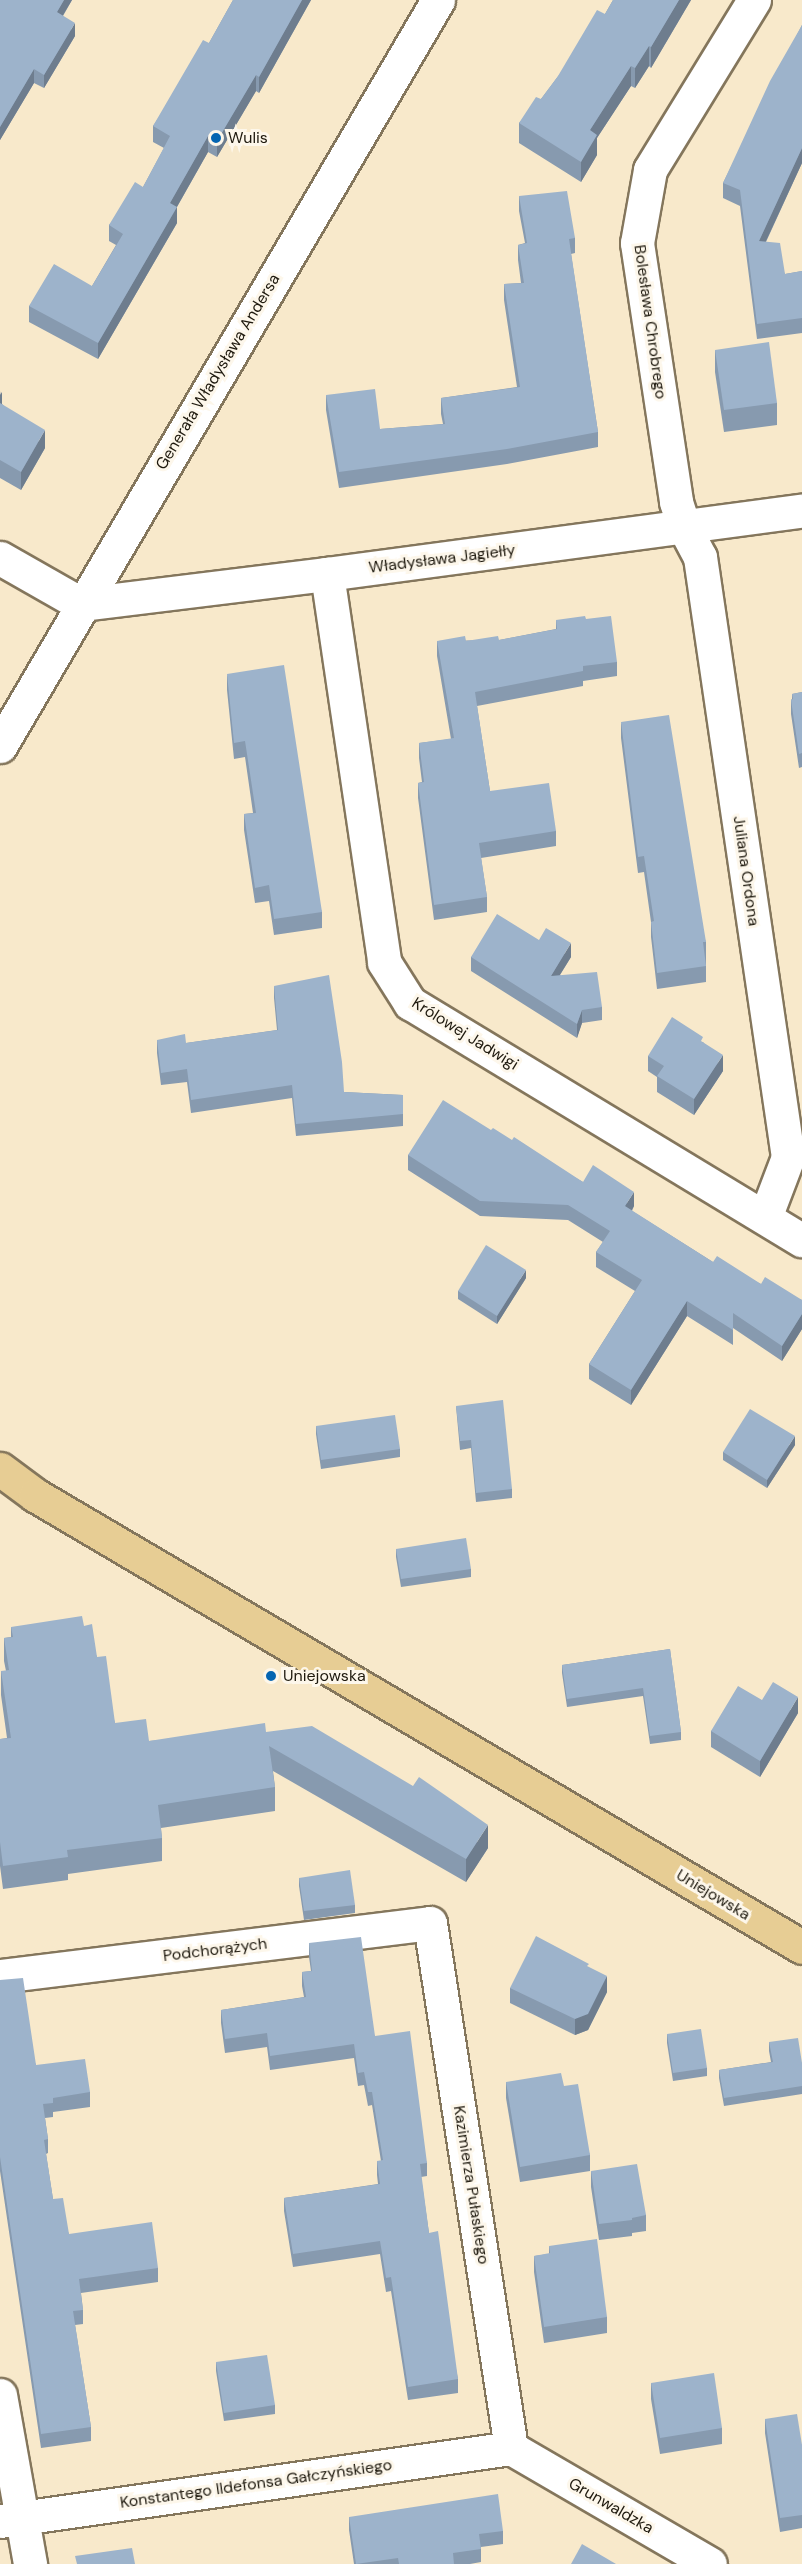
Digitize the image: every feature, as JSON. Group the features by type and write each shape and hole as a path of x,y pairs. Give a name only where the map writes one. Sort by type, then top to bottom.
{"main road":[{"name":"Uniejowska","path":"0,1469 34,1495"},
{"name":"Uniejowska","path":"0,1480 34,1495 802,1947"}],"street":[{"name":"Generała Władysława Andersa","path":"0,746 81,604 438,0"},
{"name":"Bolesława Chrobrego","path":"684,527 676,502 637,243 650,170 754,0"},
{"name":"Władysława Jagiełły","path":"81,604 802,511"},
{"name":"Juliana Ordona","path":"684,527 700,557 788,1157 766,1215"},
{"path":"0,558 81,604"},
{"name":"Królowej Jadwigi","path":"327,574 384,962 410,1003 766,1215 802,1240"},
{"name":"Podchorążych","path":"0,1976 430,1923"},
{"name":"Kazimierza Pułaskiego","path":"430,1923 511,2448"},
{"path":"0,2395 11,2520 30,2564"},
{"name":"Konstantego Ildefonsa Gałczyńskiego","path":"11,2520 511,2448"},
{"name":"Grunwaldzka","path":"511,2448 710,2564"}],"building":[{"path":"0,0 64,0 57,12 75,23 44,75 34,69 0,127"},
{"path":"233,0 302,0 259,77 256,75 217,141 208,136 170,203 177,207 98,343 29,306 54,264 92,286 123,234 109,225 135,182 143,187 170,136 153,126 203,40 209,43"},
{"path":"613,0 679,0 651,47 649,46 635,68 631,66 590,130 597,135 581,162 519,123 536,97 541,99 558,76 597,10 605,14"},
{"path":"802,25 802,148 759,241 780,243 785,274 802,271 802,318 757,324 740,190 723,183 770,81"},
{"path":"567,191 575,238 569,239 598,432 507,449 339,472 326,395 375,389 380,429 445,424 441,398 520,387 504,284 524,283 518,245 527,243 519,196"},
{"path":"769,342 777,403 724,410 715,350"},
{"path":"0,403 45,430 21,472 0,460"},
{"path":"585,616 586,619 611,616 617,662 583,666 583,671 475,692 490,791 549,783 556,831 479,843 487,897 434,905 418,783 424,782 419,743 454,738 437,641 465,636 466,641 498,636 499,640 557,629 556,620"},
{"path":"284,665 322,912 274,919 269,885 255,888 244,814 256,813 245,741 234,743 227,674"},
{"path":"802,692 802,753 799,754 791,700 793,699 792,694"},
{"path":"669,715 706,942 703,942 706,966 657,973 651,922 654,921 644,856 638,857 621,722"},
{"path":"497,914 539,940 546,928 571,943 551,976 597,972 602,1007 582,1010 577,1024 471,957"},
{"path":"329,975 342,1062 344,1092 403,1095 403,1114 296,1124 292,1085 191,1100 187,1069 161,1073 157,1040 185,1034 186,1043 278,1030 274,986"},
{"path":"672,1017 703,1037 701,1041 723,1055 694,1099 657,1076 664,1066 648,1056"},
{"path":"443,1100 491,1130 493,1128 512,1140 514,1137 583,1182 593,1165 634,1192 625,1206 713,1262 717,1256 761,1284 765,1277 802,1300 802,1314 782,1346 733,1313 733,1330 687,1301 631,1390 589,1364 642,1280 596,1252 610,1231 568,1205 480,1201 408,1155"},
{"path":"486,1245 526,1270 497,1316 458,1291"},
{"path":"503,1400 512,1489 476,1493 471,1440 460,1441 456,1406"},
{"path":"750,1409 795,1436 767,1480 723,1452"},
{"path":"395,1415 400,1449 321,1460 316,1426"},
{"path":"466,1538 471,1569 401,1579 396,1549"},
{"path":"82,1616 84,1626 92,1624 97,1657 106,1656 115,1723 146,1719 149,1741 265,1723 266,1732 312,1726 413,1786 419,1777 488,1825 466,1859 269,1746 275,1787 158,1805 162,1838 67,1850 68,1857 3,1866 0,1842 0,1739 11,1738 1,1671 9,1670 4,1638 13,1637 11,1627"},
{"path":"670,1649 681,1732 650,1736 643,1688 567,1699 562,1665"},
{"path":"773,1682 798,1697 760,1761 711,1731 738,1686 762,1700"},
{"path":"350,1870 355,1905 304,1911 299,1878"},
{"path":"536,1936 607,1976 588,2014 575,2019 510,1988"},
{"path":"361,1937 375,2036 410,2031 427,2163 420,2164 429,2233 438,2231 458,2379 408,2387 391,2277 386,2278 380,2241 293,2254 284,2198 380,2184 377,2161 383,2160 372,2092 368,2092 364,2072 358,2073 354,2044 270,2056 267,2033 225,2039 221,2010 306,1997 302,1972 312,1971 309,1943"},
{"path":"23,1978 36,2065 85,2059 90,2092 53,2098 53,2103 43,2104 48,2139 44,2140 53,2199 63,2198 69,2234 152,2222 158,2268 79,2279 83,2310 73,2311 91,2427 41,2434 0,2157 0,1980"},
{"path":"701,2029 707,2068 673,2073 667,2034"},
{"path":"798,2038 802,2063 802,2086 724,2098 719,2070 773,2062 769,2042"},
{"path":"561,2073 564,2086 578,2084 590,2155 520,2167 506,2082"},
{"path":"637,2164 646,2215 632,2218 632,2220 599,2224 591,2171"},
{"path":"597,2239 607,2317 544,2327 534,2256 550,2253 549,2246"},
{"path":"267,2355 275,2405 224,2413 216,2362"},
{"path":"714,2373 722,2428 660,2438 651,2383"},
{"path":"797,2414 802,2445 802,2515 780,2518 765,2419"},
{"path":"498,2494 503,2531 479,2534 481,2549 453,2553 454,2564 399,2564 398,2558 356,2564 349,2517"},
{"path":"582,2544 616,2564 571,2564"},
{"path":"132,2548 135,2564 77,2564 75,2556"}],"place":[{"name":"Wulis","path":"216,138"},
{"name":"Uniejowska","path":"271,1676"}]}
